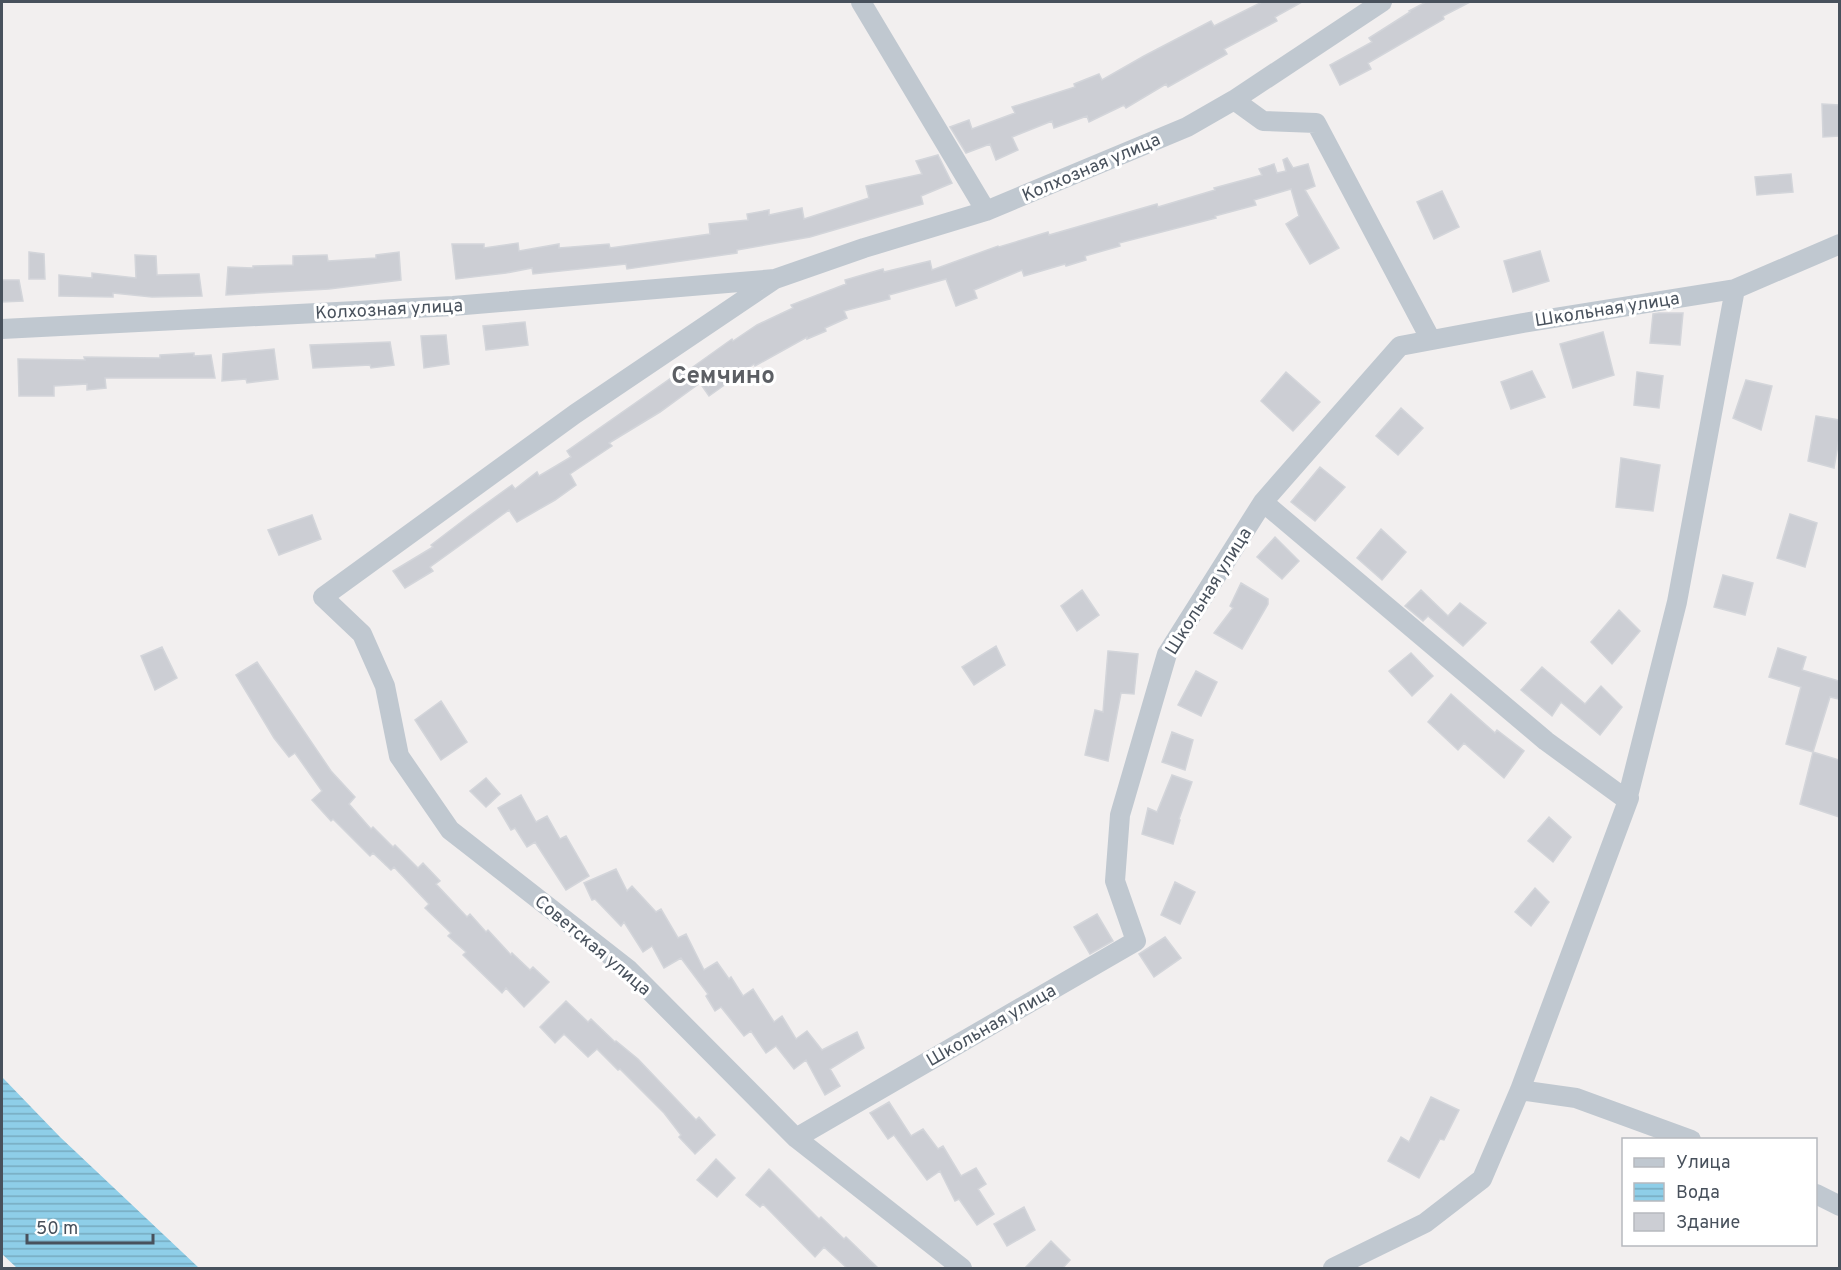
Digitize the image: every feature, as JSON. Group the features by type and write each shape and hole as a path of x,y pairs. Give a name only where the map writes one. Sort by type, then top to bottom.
{"street":[{"path":"861,2 986,211"},
{"name":"Колхозная улица","path":"2,329 453,306 775,279 864,248 986,211 1187,127 1234,100 1382,2"},
{"path":"1234,100 1263,121 1316,123 1431,340"},
{"name":"Школьная улица","path":"796,1138 1136,941 1115,880 1120,815 1167,654 1263,502 1400,346 1735,289 1839,244"},
{"name":"Колхозная улица","path":"323,597 575,414 775,279"},
{"path":"1626,800 1677,602 1735,289"},
{"path":"1263,502 1546,741 1626,800 1629,798 1520,1090 1482,1179 1425,1223 1333,1269"},
{"name":"Советская улица","path":"323,597 362,634 385,686 399,756 450,830 629,970 796,1138 962,1269"},
{"path":"1520,1090 1576,1098 1686,1138"},
{"path":"1817,1195 1839,1206"}],"water":[{"path":"2,1077 60,1137 199,1268 17,1268 2,1254"}],"building":[{"path":"1262,2 1302,2 1275,17 1277,21 1224,49 1227,54 1168,87 1166,84 1126,108 1124,105 1089,122 1087,116 1054,128 1052,121 1012,137 1018,150 996,160 990,144 966,153 950,127 969,120 972,129 1015,113 1012,107 1075,87 1074,84 1099,74 1102,80 1211,21 1214,26"},
{"path":"1426,2 1470,2 1443,16 1444,19 1368,63 1371,69 1340,85 1330,65 1372,42 1369,38"},
{"path":"1822,104 1839,105 1839,136 1823,137"},
{"path":"938,155 952,183 921,196 923,204 810,237 737,250 737,253 627,269 626,264 533,274 532,268 456,279 452,244 484,244 484,248 518,243 519,251 559,244 559,248 609,244 610,248 710,234 709,224 748,220 747,214 769,210 769,215 802,208 804,219 869,198 866,186 922,174 916,161"},
{"path":"1287,158 1293,168 1308,164 1315,186 1305,190 1339,248 1310,264 1286,224 1299,216 1291,189 1254,200 1256,205 1215,216 1216,218 1119,243 1120,246 1085,256 1086,260 1024,276 1022,270 974,290 977,298 956,306 946,279 889,295 890,299 844,311 847,318 825,328 826,331 807,339 807,337 755,366 754,364 709,396 700,383 660,412 609,443 612,446 570,474 576,485 555,500 517,522 509,510 430,567 433,571 405,588 393,571 433,547 431,545 512,485 515,489 537,472 539,476 571,457 567,451 681,371 683,374 732,339 733,341 757,325 793,308 791,305 846,284 845,280 883,269 884,272 930,261 932,270 998,246 1048,232 1049,235 1157,204 1158,207 1215,190 1214,188 1262,175 1259,169 1274,164 1277,173 1286,171 1283,160"},
{"path":"1791,174 1793,192 1757,195 1755,177"},
{"path":"1442,191 1459,227 1434,239 1417,202"},
{"path":"1540,251 1549,281 1513,292 1504,261"},
{"path":"29,252 44,254 45,279 29,279"},
{"path":"399,252 401,280 329,289 226,295 228,267 293,265 293,256 327,255 328,261 376,258 376,255"},
{"path":"135,255 156,256 157,275 199,274 202,296 152,297 113,293 113,297 59,296 59,275 92,278 92,273 136,278"},
{"path":"2,280 19,280 23,301 2,302"},
{"path":"1683,313 1680,345 1650,343 1653,314"},
{"path":"525,322 528,345 486,350 483,326"},
{"path":"1603,332 1614,375 1573,388 1560,344"},
{"path":"446,335 449,364 424,368 421,336"},
{"path":"390,342 394,365 371,368 370,365 313,368 310,345"},
{"path":"274,349 278,379 247,383 246,379 222,381 223,354"},
{"path":"194,353 194,356 211,355 215,378 105,378 106,388 87,390 87,384 54,386 54,396 19,396 18,359 160,358 160,355"},
{"path":"1532,371 1545,397 1511,409 1501,382"},
{"path":"1286,372 1320,402 1293,431 1261,401"},
{"path":"1637,372 1663,376 1659,408 1634,405"},
{"path":"1746,380 1772,386 1761,430 1733,418"},
{"path":"1401,408 1423,428 1398,455 1376,436"},
{"path":"1816,416 1839,420 1839,439 1834,468 1808,461"},
{"path":"1621,458 1660,465 1653,511 1616,507"},
{"path":"1320,467 1345,487 1315,521 1291,502"},
{"path":"1790,514 1817,523 1805,567 1777,558"},
{"path":"312,515 321,539 279,555 268,530"},
{"path":"1381,529 1406,552 1382,580 1357,558"},
{"path":"1275,537 1299,561 1282,579 1257,557"},
{"path":"1723,575 1753,583 1745,615 1714,607"},
{"path":"1241,583 1268,599 1268,604 1242,649 1214,633 1233,608 1230,606"},
{"path":"1082,590 1099,615 1077,631 1061,606"},
{"path":"1421,590 1448,616 1460,603 1486,623 1463,646 1428,616 1423,621 1405,606"},
{"path":"1619,610 1640,631 1612,664 1591,642"},
{"path":"996,646 1005,665 974,685 962,667"},
{"path":"162,647 177,678 155,690 141,656"},
{"path":"1778,648 1806,657 1802,670 1839,681 1839,699 1830,697 1813,752 1786,744 1801,687 1769,677"},
{"path":"1108,651 1138,654 1134,694 1121,693 1108,761 1085,755 1095,710 1103,712"},
{"path":"1411,653 1433,676 1412,696 1389,671"},
{"path":"257,662 331,771 355,797 349,804 371,829 373,827 393,847 395,845 418,868 423,863 440,881 436,884 467,917 470,914 511,955 512,953 530,970 533,967 549,982 524,1007 506,988 502,993 463,955 466,952 448,936 451,933 425,908 429,904 394,867 391,870 373,853 370,856 333,819 331,821 312,800 322,791 295,753 289,757 274,738 236,675"},
{"path":"1542,667 1585,704 1601,686 1622,707 1600,735 1561,702 1552,716 1521,690"},
{"path":"1196,671 1217,682 1201,716 1178,705"},
{"path":"1451,694 1495,733 1497,730 1524,751 1504,778 1464,743 1458,750 1428,722"},
{"path":"441,701 467,742 441,760 415,720"},
{"path":"1172,732 1193,740 1185,770 1162,762"},
{"path":"1813,752 1839,760 1839,817 1800,804"},
{"path":"1172,775 1192,782 1173,844 1142,834 1148,808 1157,812"},
{"path":"486,778 500,794 486,807 470,791"},
{"path":"521,795 536,822 547,816 560,839 566,836 589,876 566,890 535,842 527,847 515,828 511,830 498,808"},
{"path":"1549,817 1571,837 1553,862 1528,841"},
{"path":"616,869 627,891 632,886 656,912 661,909 678,938 686,934 704,970 717,962 729,979 731,977 743,996 753,989 774,1022 782,1016 796,1039 807,1031 822,1050 857,1032 864,1048 830,1069 840,1086 825,1095 806,1060 794,1069 776,1046 766,1053 751,1031 744,1036 721,1007 715,1011 706,996 708,994 681,958 664,968 652,946 643,952 624,922 621,926 595,899 592,900 584,883"},
{"path":"1175,882 1195,892 1180,924 1161,915"},
{"path":"1535,888 1549,902 1531,926 1515,912"},
{"path":"1097,914 1113,941 1090,954 1074,927"},
{"path":"1165,937 1181,958 1154,977 1139,954"},
{"path":"566,1001 588,1022 591,1019 615,1042 638,1059 696,1120 699,1117 715,1135 695,1154 679,1137 681,1135 664,1113 597,1049 588,1057 564,1034 555,1043 540,1027"},
{"path":"1431,1097 1459,1110 1444,1140 1440,1139 1419,1178 1388,1161 1401,1137 1409,1142"},
{"path":"889,1102 911,1136 923,1129 938,1149 943,1146 961,1176 976,1168 986,1184 978,1189 994,1214 977,1225 959,1199 955,1201 940,1171 927,1180 894,1135 888,1139 870,1113"},
{"path":"716,1159 735,1178 717,1197 697,1180"},
{"path":"769,1169 819,1219 821,1217 844,1239 846,1237 879,1269 848,1269 824,1247 815,1257 763,1204 760,1207 746,1195"},
{"path":"1024,1207 1035,1230 1007,1246 994,1224"},
{"path":"1051,1241 1070,1260 1062,1269 1024,1269"}],"district":[{"name":"Семчино","path":"723,375"}]}
